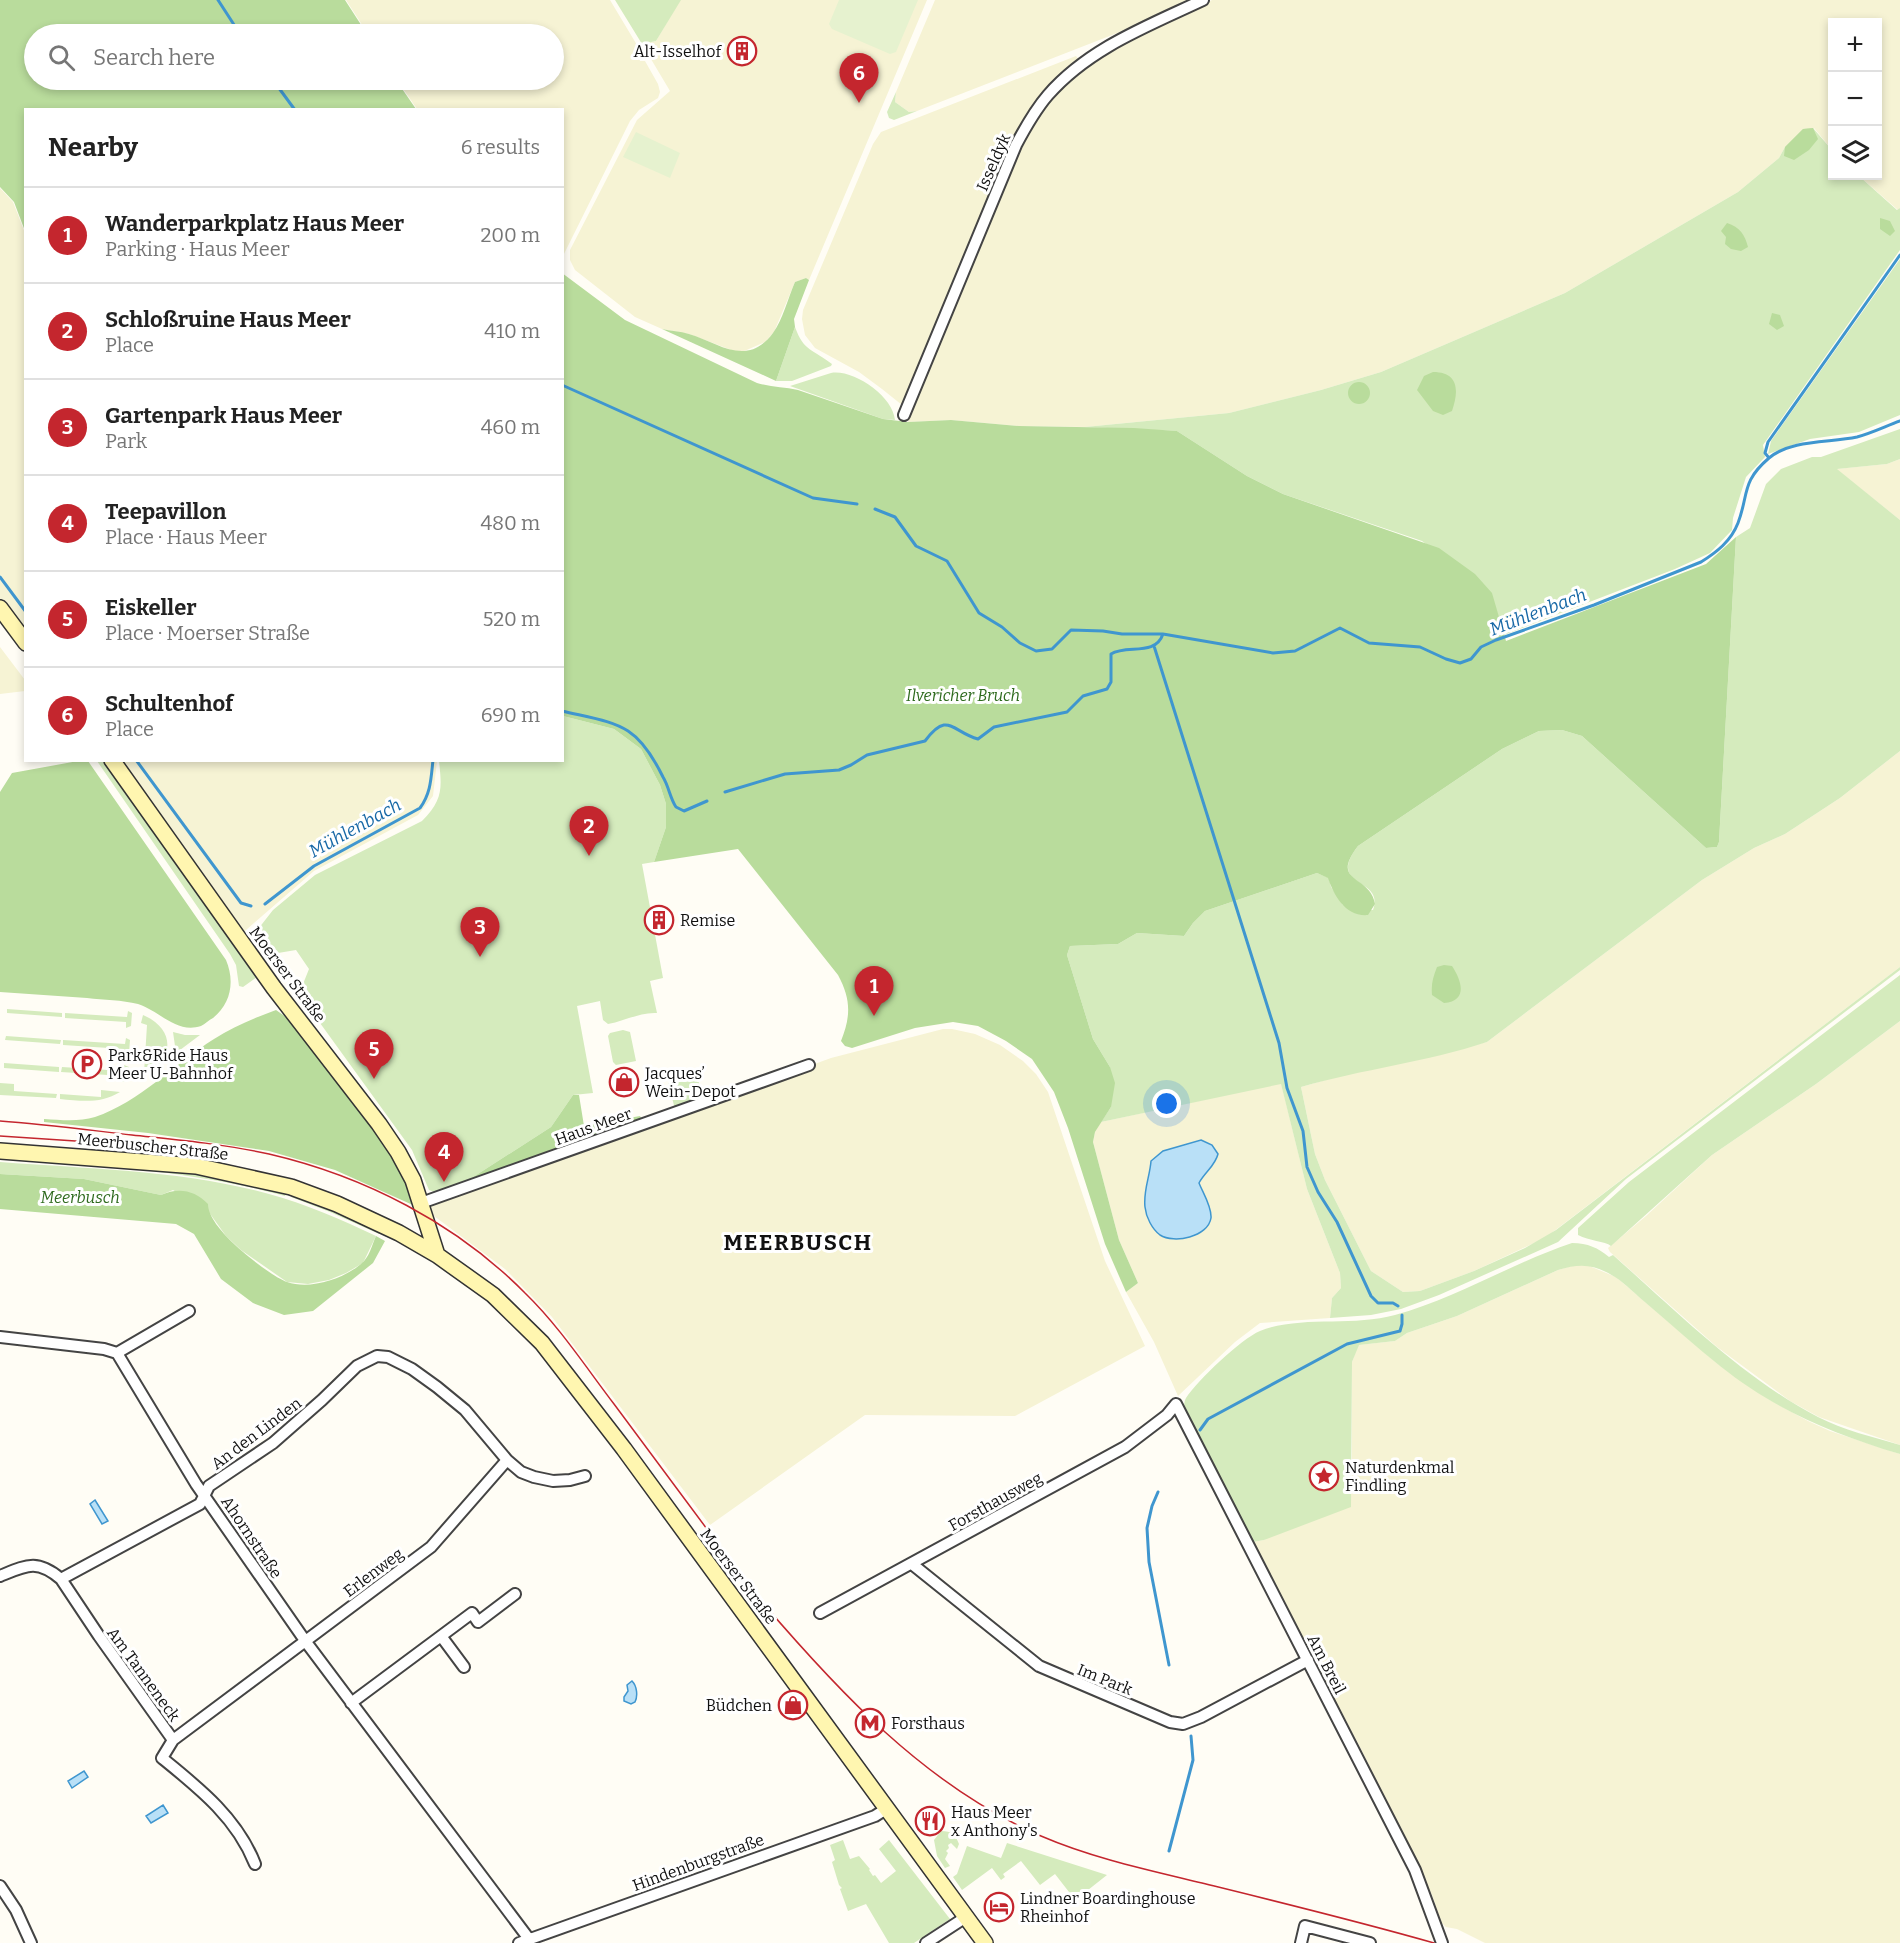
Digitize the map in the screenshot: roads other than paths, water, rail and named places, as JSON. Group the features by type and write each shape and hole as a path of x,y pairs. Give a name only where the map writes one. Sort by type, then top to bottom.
{"main road":[{"path":"0,608 24,640"},
{"name":"Moerser Straße","path":"113,762 274,988 380,1124 406,1165 437,1255"},
{"name":"Meerbuscher Straße","path":"0,1151 196,1166 237,1173 312,1194 399,1233"},
{"path":"399,1233 421,1221 423,1209"},
{"name":"Moerser Straße","path":"399,1233 437,1255 493,1295 542,1343 624,1449 985,1943"}],"street":[{"name":"Isseldyk","path":"904,415 1016,145 1031,118 1047,96 1088,59 1114,43 1203,0"},
{"name":"Haus Meer","path":"423,1209 810,1065"},
{"path":"0,1338 104,1349 117,1353 189,1311"},
{"name":"Ahornstraße","path":"117,1353 196,1484 306,1642 524,1941"},
{"name":"An den Linden","path":"61,1579 200,1504 209,1486 273,1443 357,1366 377,1356 388,1357 404,1365 437,1387 465,1410 507,1460"},
{"name":"Forsthausweg","path":"820,1613 1125,1447 1167,1415 1176,1404"},
{"name":"Am Breil","path":"1176,1404 1415,1870 1442,1943"},
{"path":"507,1460 521,1472 553,1481 585,1476"},
{"name":"Erlenweg","path":"172,1740 431,1547 507,1460"},
{"name":"Im Park","path":"912,1564 1039,1666 1170,1722 1183,1724 1201,1717 1308,1660"},
{"path":"0,1576 26,1565 47,1568 61,1579"},
{"name":"Am Tanneneck","path":"61,1579 172,1740 162,1758 222,1810 250,1850 255,1864"},
{"path":"351,1703 472,1613 478,1622 515,1594"},
{"path":"441,1636 464,1667"},
{"name":"Hindenburgstraße","path":"524,1941 875,1816 886,1809"},
{"path":"0,1886 16,1910 31,1943"},
{"path":"926,1943 966,1917"},
{"path":"1301,1943 1305,1926 1370,1943"}],"water":[{"path":"1201,1140 1212,1145 1218,1154 1215,1162 1199,1183 1209,1205 1211,1218 1209,1225 1190,1237 1166,1238 1154,1230 1146,1211 1145,1195 1151,1161 1163,1151"},
{"path":"95,1500 108,1521 102,1524 90,1504"},
{"path":"632,1681 637,1694 635,1702 631,1704 624,1701 624,1697 628,1691 627,1685"},
{"path":"84,1771 88,1777 72,1788 68,1781"},
{"path":"163,1805 168,1813 151,1823 146,1816"}],"waterway":[{"path":"218,0 234,24"},
{"path":"280,90 294,108"},
{"path":"1769,458 1765,453 1768,442 1900,255"},
{"path":"564,386 813,498 857,504"},
{"name":"Mühlenbach","path":"875,509 895,517 916,546 947,561 979,613 1002,627 1020,643 1036,651 1052,649 1071,630 1163,634 1273,653 1295,651 1340,628 1369,643 1420,647 1460,663 1471,659 1481,647 1496,640 1594,605 1701,562 1723,546 1732,535 1738,523 1750,481 1760,466 1778,452 1800,445 1857,437 1900,421"},
{"path":"0,577 24,609"},
{"path":"725,792 785,774 839,770 867,755 925,741 939,727 945,725 978,739 994,727 1067,712 1083,696 1107,689 1111,682 1111,654 1117,651 1147,648 1159,641 1163,634"},
{"path":"1154,646 1279,1043 1287,1088 1303,1131 1307,1167 1318,1192 1337,1222 1371,1296 1378,1303 1393,1303 1398,1306"},
{"name":"Mühlenbach","path":"564,711 611,723 634,735 653,759 676,807 684,811 707,801"},
{"path":"137,762 241,903 251,906"},
{"name":"Mühlenbach","path":"265,904 314,866 420,808 428,791 433,762"},
{"path":"1200,1430 1208,1419 1347,1344 1400,1331 1402,1315"},
{"path":"1158,1492 1147,1528 1149,1562 1169,1665"},
{"path":"1169,1851 1193,1760 1191,1736"}],"tram line":[{"path":"0,1121 201,1143 269,1154 304,1163 374,1189 439,1224 498,1268 549,1319 756,1595 851,1699 921,1763 999,1815 1041,1836 1080,1851 1434,1943"},
{"path":"0,1136 166,1147"}],"place":[{"name":"Alt-Isselhof","path":"742,51"},
{"name":"Schultenhof","path":"859,103"},
{"name":"Schloßruine Haus Meer","path":"589,856"},
{"name":"Remise","path":"659,920"},
{"name":"Gartenpark Haus Meer","path":"480,957"},
{"name":"Wanderparkplatz Haus Meer","path":"874,1016"},
{"name":"Park&Ride Haus Meer U-Bahnhof","path":"87,1064"},
{"name":"Eiskeller","path":"374,1079"},
{"name":"Jacques’ Wein-Depot","path":"624,1082"},
{"name":"Teepavillon","path":"444,1182"},
{"name":"Naturdenkmal Findling","path":"1324,1476"},
{"name":"Büdchen","path":"793,1705"},
{"name":"Forsthaus","path":"870,1723"},
{"name":"Haus Meer x Anthony's","path":"930,1821"},
{"name":"Lindner Boardinghouse Rheinhof","path":"999,1907"}],"district":[{"name":"MEERBUSCH","path":"798,1242"}],"park label":[{"name":"Ilvericher Bruch","path":"963,695"},
{"name":"Meerbusch","path":"80,1197"}]}
